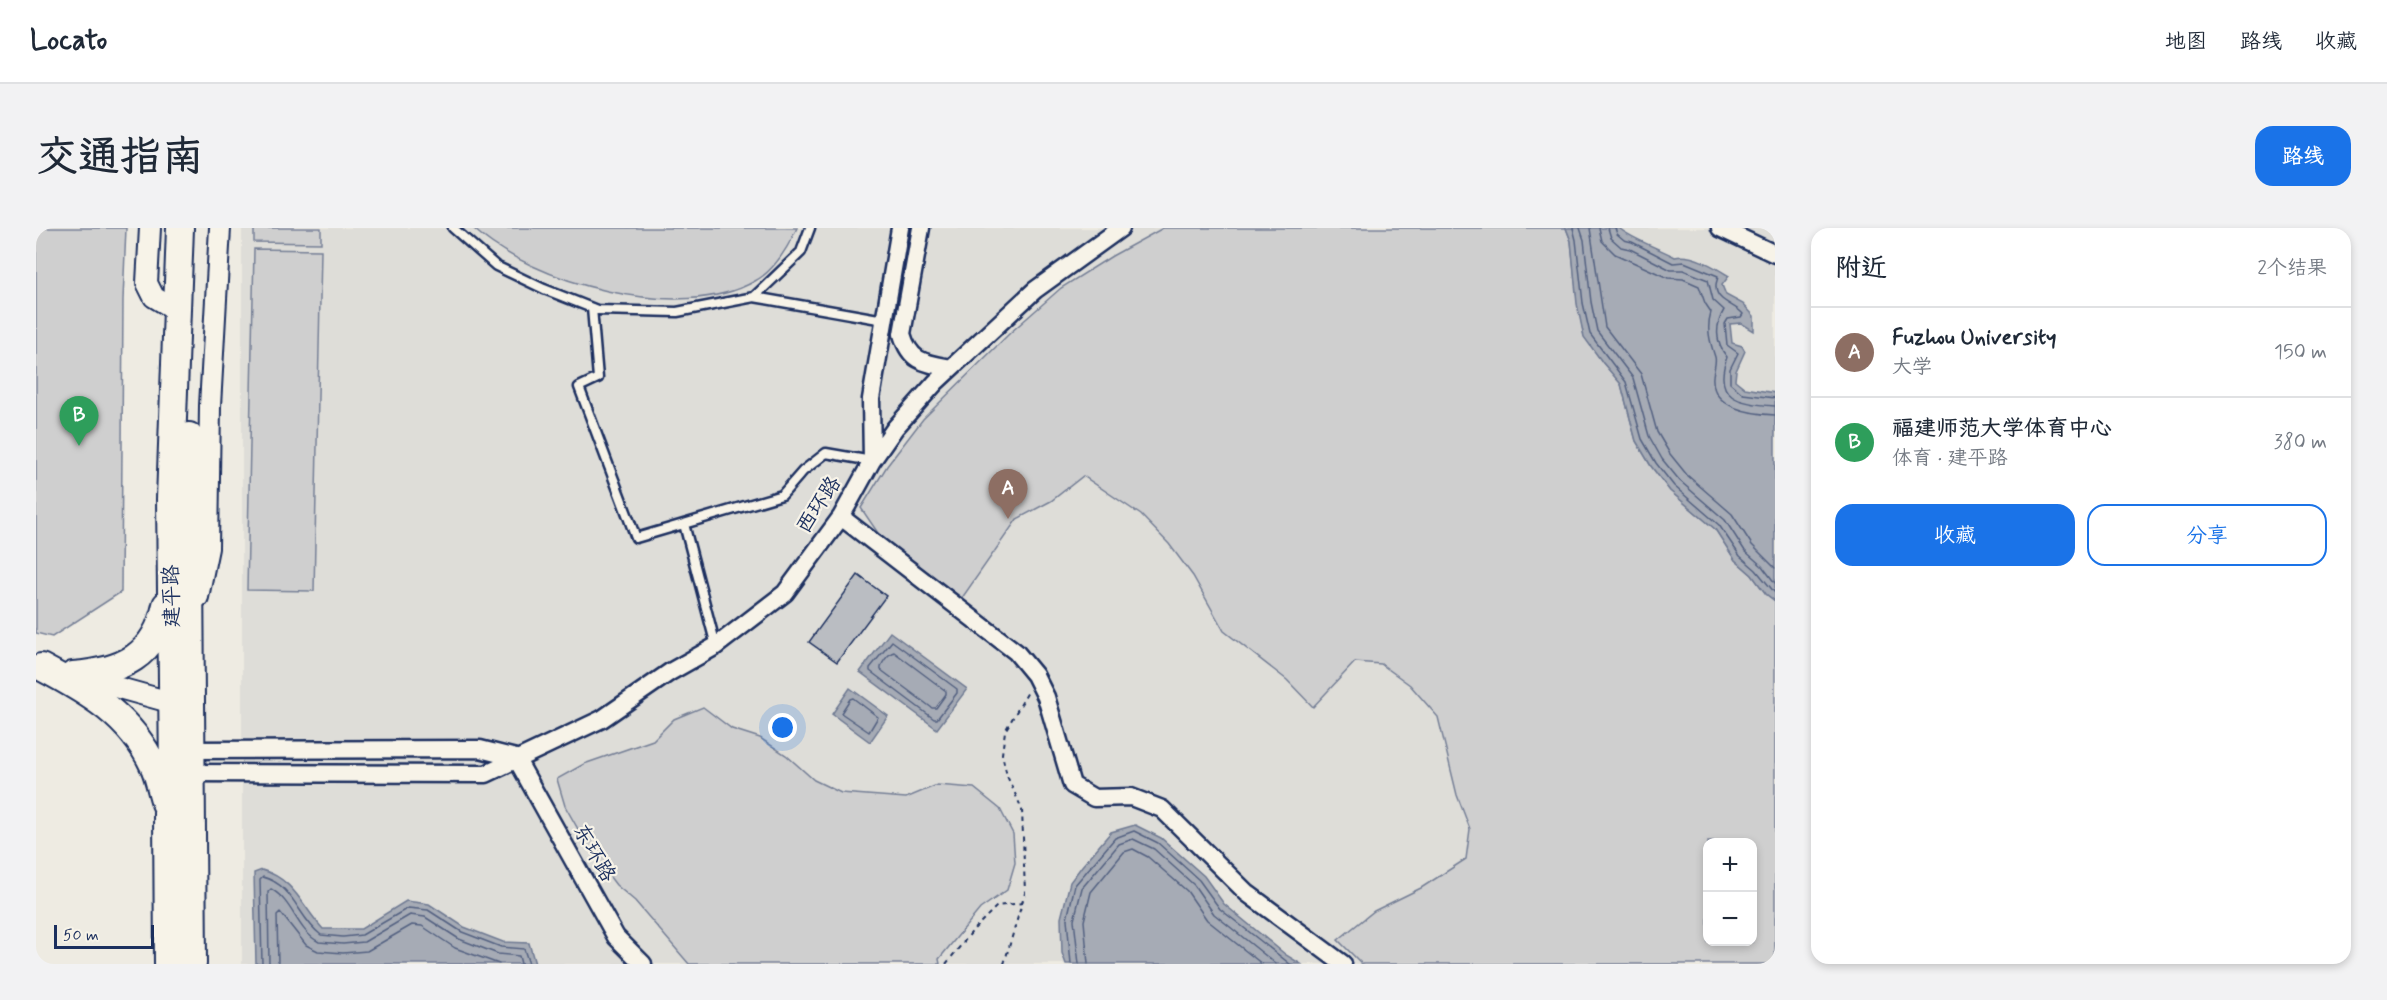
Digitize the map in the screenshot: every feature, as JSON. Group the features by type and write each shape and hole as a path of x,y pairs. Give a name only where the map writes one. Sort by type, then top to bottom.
{"main road":[{"name":"建平路","path":"180,228 170,499 172,581 183,706 183,761 193,964"},
{"name":"建平路","path":"183,706 190,629 188,500 198,228"},
{"path":"73,675 99,673 121,667 140,656 153,638 164,616 172,581"},
{"path":"39,666 81,688 111,709 134,735 154,768 168,813"},
{"name":"建平路","path":"168,964 168,813 183,761"}],"street":[{"path":"150,228 147,283 154,297 176,310"},
{"path":"190,629 208,548 210,406 220,228"},
{"path":"872,461 871,399 900,228"},
{"path":"921,228 902,334 906,348 920,362 951,368"},
{"name":"西环路","path":"183,761 486,774 602,719 670,672 716,646 785,593 841,517 872,461 895,428 951,368 1035,291 1121,228"},
{"path":"1720,228 1775,254"},
{"path":"841,517 1016,652 1037,680 1046,698 1072,785 1094,798 1131,797 1162,809 1247,893 1343,964"},
{"path":"39,666 183,706"},
{"path":"183,761 480,748 516,758"},
{"name":"东环路","path":"516,758 616,937 643,964"}],"lane":[{"path":"453,228 496,266 544,289 597,310 677,312 754,297 883,329 904,341"},
{"path":"754,297 801,252 810,228"},
{"path":"592,308 598,378 579,387 636,538 782,495 803,471 826,453 872,461"},
{"path":"684,524 716,646"}],"path":[{"path":"1004,964 1025,893 1022,809 1007,776 1002,754 1005,731 1037,680"},
{"path":"946,964 975,928 997,906 1023,903"}],"shaded area":[{"path":"36,228 126,228 123,300 121,592 52,637 36,633"},
{"path":"242,228 1775,228 1775,964 242,964"},
{"path":"254,228 321,228 321,243 254,242"},
{"path":"473,228 797,228 780,258 762,277 724,293 688,299 649,298 608,291 569,280 532,266 499,248"},
{"path":"1163,228 1566,228 1571,241 1577,299 1584,336 1621,384 1636,441 1670,491 1715,529 1735,560 1775,601 1775,964 1362,964 1338,940 1374,911 1421,888 1466,859 1470,829 1457,795 1438,717 1410,685 1381,664 1355,662 1313,707 1287,680 1224,631 1193,576 1169,544 1141,515 1083,476 1051,501 1017,519 962,598 880,536 861,508 887,466 923,419 1010,333 1061,288"},
{"path":"254,249 321,250 314,591 247,590"},
{"path":"703,707 732,729 760,738 786,755 814,780 841,793 906,798 937,785 974,788 1000,809 1013,834 1015,863 1007,890 980,909 939,959 940,964 689,964 635,901 616,885 591,852 565,806 557,779 584,764 653,740 674,719"}],"water":[{"path":"1566,228 1619,228 1675,257 1689,257 1703,262 1729,276 1722,285 1726,295 1743,304 1754,316 1754,331 1741,323 1730,324 1732,343 1742,346 1745,351 1736,371 1735,380 1745,388 1775,393 1775,601 1735,560 1715,529 1670,491 1636,441 1621,384 1584,337 1577,304 1571,241"},
{"path":"890,632 967,689 937,729 860,672"},
{"path":"850,688 888,716 870,742 832,714"},
{"path":"1135,825 1161,838 1204,876 1224,904 1286,955 1301,964 1066,964 1062,953 1061,918 1070,882 1111,832"},
{"path":"262,870 273,874 290,887 323,929 361,929 406,901 429,904 464,927 503,942 529,943 535,964 256,964 254,873"}],"building":[{"path":"858,575 886,596 837,662 809,642"}],"place":[{"name":"福建师范大学体育中心","path":"79,446"},
{"name":"Fuzhou University","path":"1008,519"}]}
